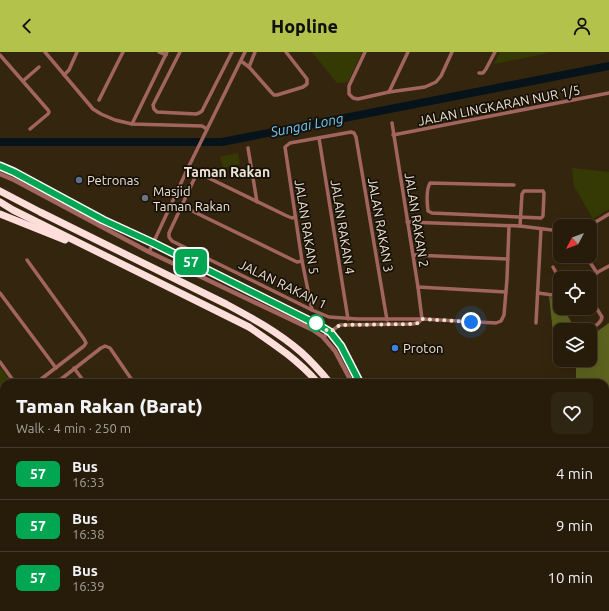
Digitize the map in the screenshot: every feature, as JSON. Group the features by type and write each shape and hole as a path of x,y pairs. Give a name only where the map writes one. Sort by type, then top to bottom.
{"highway":[{"path":"0,191 253,318 301,352 327,379"},
{"path":"0,202 13,210 249,328 275,344 296,360 314,379"},
{"path":"0,214 4,217 56,237 87,247"}],"street":[{"path":"45,52 93,109 101,114 115,120 132,124 202,126 207,129"},
{"path":"64,75 69,70 77,52"},
{"path":"99,100 123,52"},
{"path":"132,124 166,54 160,52"},
{"path":"180,52 153,105 157,112 196,114 202,111 232,52"},
{"path":"149,252 245,52"},
{"path":"249,66 255,52"},
{"path":"241,61 249,66 274,95 277,95 303,88 307,84 307,79 286,52"},
{"path":"365,52 349,86 349,94 353,98 358,99 389,92 425,87 436,82 452,52"},
{"path":"389,92 408,52"},
{"path":"479,73 483,73 495,52"},
{"path":"0,56 49,112 30,130"},
{"path":"22,81 38,67"},
{"name":"JALAN LINGKARAN NUR 1/5","path":"393,135 609,93"},
{"name":"JALAN RAKAN 2","path":"392,123 422,319"},
{"name":"JALAN RAKAN 3","path":"319,138 351,132 354,133 356,137 387,320"},
{"name":"JALAN RAKAN 5","path":"312,310 302,261 285,147 290,143 319,138"},
{"name":"JALAN RAKAN 4","path":"319,138 348,319"},
{"path":"248,148 257,202"},
{"path":"0,166 103,220 153,243 320,326 330,332 341,346 358,379"},
{"path":"188,168 257,202 292,218 295,217"},
{"path":"197,173 182,206 297,262 302,261"},
{"path":"0,174 149,252 313,330 323,337 335,350 350,379"},
{"path":"514,185 430,183 427,204 428,211 432,214 520,217 541,218 543,216 543,191 524,191 522,194 520,217 520,226"},
{"name":"JALAN RAKAN 1","path":"182,206 169,233 169,237 172,241 312,310 329,317 348,319 422,319"},
{"path":"597,221 609,214"},
{"path":"407,222 520,226 553,230"},
{"path":"323,337 340,325 412,324 418,323 422,319 496,323 501,321 504,315 506,292 509,226"},
{"path":"536,323 541,229"},
{"path":"413,255 508,259"},
{"path":"27,260 86,343 41,379"},
{"path":"597,272 609,266"},
{"path":"552,267 554,271"},
{"path":"418,287 506,292"},
{"path":"0,293 56,368"},
{"path":"538,293 553,295"},
{"path":"597,309 602,317 601,321 597,325"},
{"path":"61,379 105,346 110,348 131,379"},
{"path":"0,362 13,379"},
{"path":"74,368 82,379"}],"green space":[{"path":"312,52 362,52 348,82 337,83"},
{"path":"500,52 548,52 548,53 494,64"},
{"path":"238,153 240,164 223,168 220,157"},
{"path":"572,168 609,172 609,209 593,219 574,186"},
{"path":"549,296 553,298 553,315 567,315 572,323 553,323 553,332"},
{"path":"609,323 609,379 576,379 576,367 597,367 597,332"},
{"path":"0,367 9,379 0,379"}],"waterway":[{"name":"Sungai Long","path":"0,142 222,142 609,66"}],"bus line":[{"name":"57","path":"0,166 103,220 153,243 320,326 330,332 336,339 358,379"}],"place":[{"name":"Petronas","path":"79,180"},
{"name":"Masjid Taman Rakan","path":"145,198"},
{"name":"Proton","path":"395,348"}],"district":[{"name":"Taman Rakan","path":"227,172"}],"route":[{"path":"316,323 330,332 340,325 416,324 422,319 471,322"}]}
